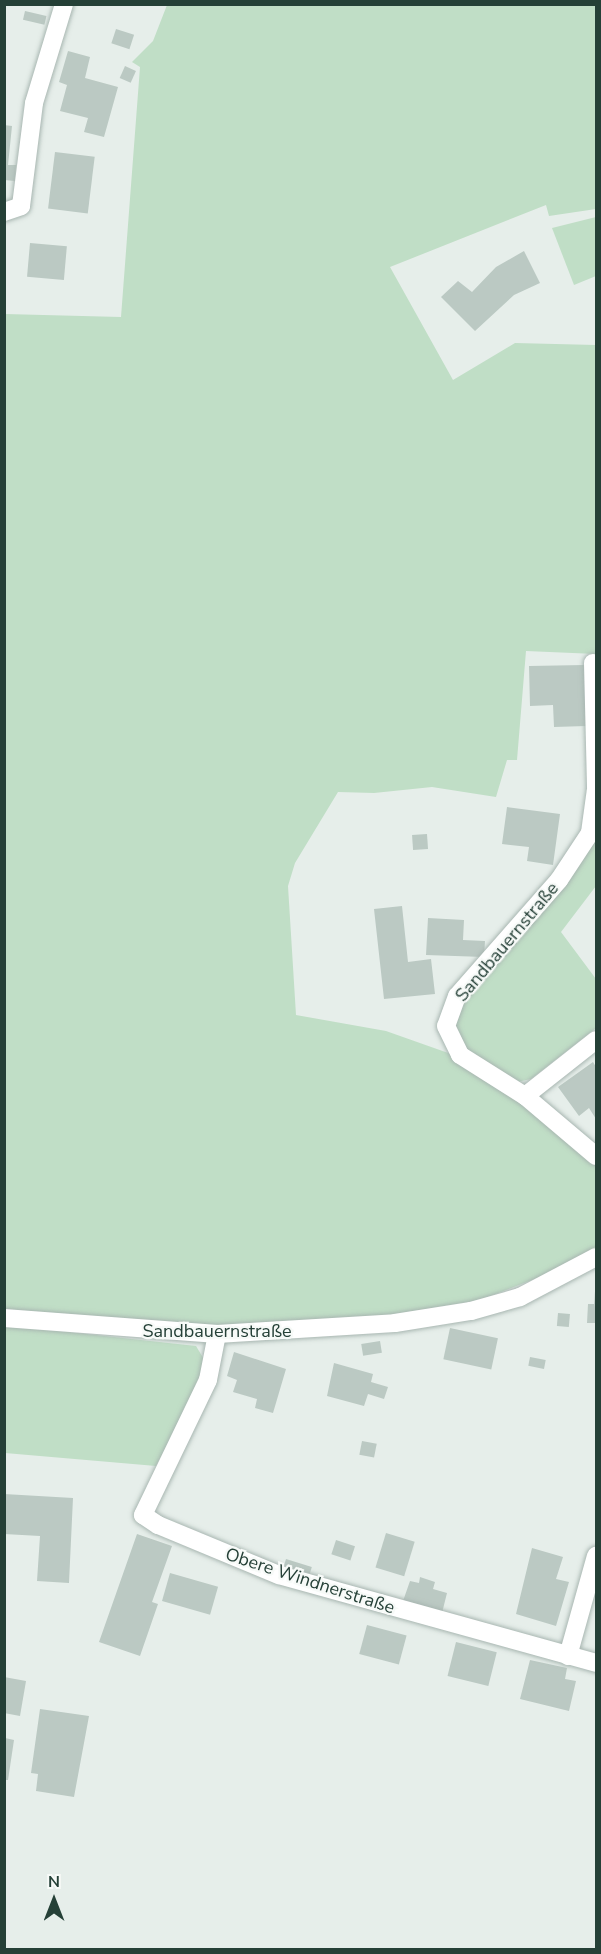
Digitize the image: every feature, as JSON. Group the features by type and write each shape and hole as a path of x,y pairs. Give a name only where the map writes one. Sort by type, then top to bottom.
{"street":[{"path":"4,213 21,206 34,103 64,4"},
{"name":"Sandbauernstraße","path":"593,663 596,789 590,833 559,880 457,996 446,1026 460,1055 525,1096 597,1156"},
{"path":"525,1096 597,1040"},
{"name":"Sandbauernstraße","path":"4,1318 217,1334 395,1323 471,1311 520,1297 597,1257"},
{"name":"Obere Windnerstraße","path":"217,1334 207,1380 143,1515 217,1551 279,1575 597,1663"},
{"path":"568,1656 597,1556"}],"green space":[{"path":"167,5 596,5 596,209 549,216 546,205 390,267 453,380 515,343 596,345 596,654 526,651 517,760 507,760 496,797 432,787 374,793 338,792 295,863 288,886 296,1015 386,1031 451,1054 524,1102 596,1161 596,1248 573,1264 480,1300 378,1317 214,1326 5,1309 5,314 121,317 140,67 132,62 153,41"},
{"path":"596,217 596,276 574,285 552,228"},
{"path":"596,828 596,886 561,932 596,979 596,1028 531,1079 517,1082 467,1052 453,1032 457,1006"},
{"path":"4,1325 196,1346 205,1361 205,1373 156,1466 5,1453"}],"building":[{"path":"25,11 46,16 44,25 23,20"},
{"path":"116,29 134,35 129,49 111,43"},
{"path":"68,51 90,57 85,78 118,87 104,137 84,132 88,118 60,111 67,85 59,82"},
{"path":"125,66 136,71 131,83 120,78"},
{"path":"4,125 12,126 8,165 16,165 15,181 4,180"},
{"path":"55,152 95,157 88,213 48,209"},
{"path":"30,243 67,246 64,280 27,277"},
{"path":"524,251 540,283 514,295 475,331 441,297 458,281 472,292 496,267"},
{"path":"584,665 586,726 554,727 553,705 530,706 529,666"},
{"path":"507,807 560,814 553,865 527,861 529,847 502,844"},
{"path":"427,834 428,849 413,850 412,835"},
{"path":"402,906 408,962 431,959 435,994 384,999 374,909"},
{"path":"428,918 464,920 463,940 485,941 484,957 426,955"},
{"path":"593,1062 596,1067 596,1119 589,1108 579,1116 558,1087"},
{"path":"594,1291 596,1323 587,1323 588,1304 594,1304"},
{"path":"558,1313 570,1314 569,1327 557,1326"},
{"path":"450,1328 498,1338 491,1369 443,1359"},
{"path":"380,1341 382,1353 363,1356 361,1344"},
{"path":"234,1352 286,1369 273,1413 255,1408 257,1399 233,1392 237,1380 227,1376"},
{"path":"530,1357 546,1360 544,1369 528,1366"},
{"path":"334,1363 373,1374 371,1382 388,1387 384,1399 368,1394 364,1406 327,1396"},
{"path":"362,1441 377,1444 374,1458 359,1455"},
{"path":"4,1494 73,1498 69,1583 37,1581 40,1536 4,1534"},
{"path":"386,1533 415,1542 404,1576 375,1567"},
{"path":"137,1534 172,1546 152,1602 158,1604 140,1656 99,1642"},
{"path":"336,1540 355,1546 350,1560 331,1554"},
{"path":"532,1548 563,1557 556,1579 569,1582 556,1626 516,1614"},
{"path":"286,1559 312,1567 310,1574 284,1566"},
{"path":"170,1573 218,1587 210,1615 162,1601"},
{"path":"420,1577 435,1582 433,1589 447,1593 442,1613 403,1601 410,1581 419,1583"},
{"path":"367,1625 407,1636 399,1665 359,1654"},
{"path":"456,1642 497,1652 488,1686 448,1676"},
{"path":"530,1660 567,1668 565,1679 576,1681 569,1711 520,1699"},
{"path":"4,1677 26,1681 20,1716 4,1713"},
{"path":"40,1709 89,1716 74,1797 36,1791 38,1774 31,1773"},
{"path":"5,1738 14,1740 8,1780 5,1780"}]}
